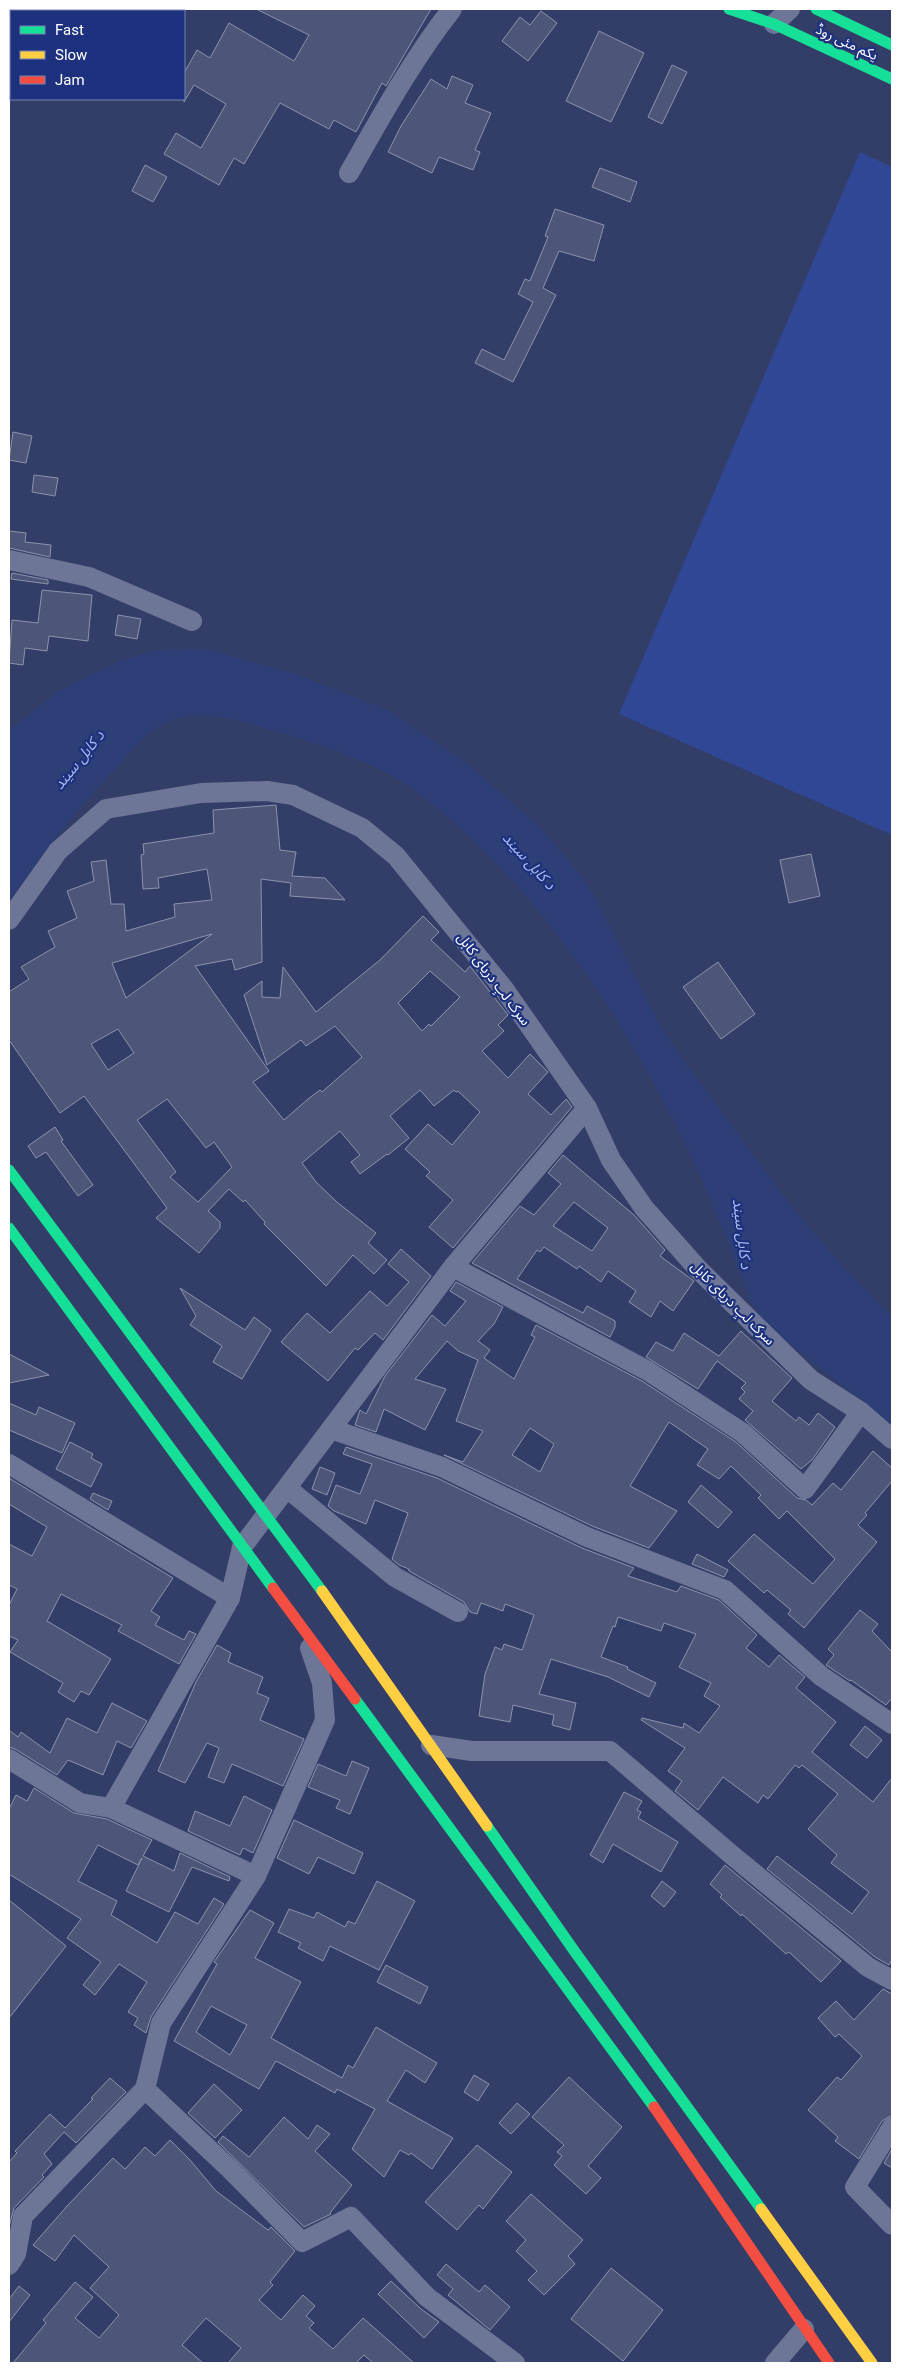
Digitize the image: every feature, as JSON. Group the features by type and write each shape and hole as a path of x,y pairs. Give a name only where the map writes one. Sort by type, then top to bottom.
{"main road":[{"path":"816,9 892,45"},
{"name":"یکم مئی روڈ","path":"731,10 774,24 892,79"},
{"path":"9,1170 86,1276 267,1514 432,1745 575,1952 872,2363"},
{"path":"9,1228 671,2130 804,2329 829,2363"}],"street":[{"path":"349,173 395,92 435,31 452,9"},
{"path":"774,24 790,9"},
{"path":"9,560 89,577 192,621"},
{"name":"سرک لبِ دریای کابل","path":"9,920 58,851 106,809 201,793 267,792 293,795 362,828 396,856 504,989 587,1108 611,1160 644,1208 698,1269 811,1380 861,1412 892,1439"},
{"path":"111,1808 230,1598 242,1547 453,1267 587,1108"},
{"path":"453,1267 648,1371 743,1434 805,1489 861,1412"},
{"path":"331,1429 442,1467 587,1537 725,1590 821,1676 892,1724"},
{"path":"9,1464 230,1598"},
{"path":"288,1488 395,1577 458,1612"},
{"path":"9,2265 16,2254 22,2216 145,2089 161,2023 256,1876 325,1720 322,1683 304,1628"},
{"path":"432,1745 472,1751 610,1751 733,1856 868,1967 892,1980"},
{"path":"9,1759 80,1802 111,1808 256,1876"},
{"path":"145,2089 230,2169 302,2242 350,2217 427,2297 515,2363"},
{"path":"892,2127 855,2187 892,2225"},
{"path":"775,2363 804,2329"}],"shaded area":[{"path":"860,152 892,167 892,835 619,714"}],"water":[{"name":"د کابل سيند","path":"206,649 296,674 390,711 470,766 541,828 580,874 596,898 660,1025 680,1055 789,1203 841,1264 892,1317 892,1427 874,1410 763,1323 750,1300 711,1202 685,1144 644,1066 597,990 543,917 485,852 435,806 394,777 368,764 332,750 253,724 221,717 205,716 189,716 173,720 147,735 103,782 34,866 9,902 9,730 58,691 122,660 158,650"}],"building":[{"path":"256,9 431,9 386,86 382,83 356,132 334,120 329,129 280,103 244,164 234,158 219,185 164,154 176,133 201,148 226,104 194,85 184,102 185,71 197,50 210,58 229,23 294,61 309,35"},
{"path":"541,11 557,23 528,61 502,41 520,17 530,25"},
{"path":"599,31 644,53 611,122 566,101"},
{"path":"672,65 687,72 662,124 648,117"},
{"path":"452,76 473,85 465,103 491,113 475,150 480,152 473,170 439,157 432,173 388,152 401,126 431,79 447,89"},
{"path":"145,165 167,177 153,202 132,191"},
{"path":"600,168 637,182 630,202 592,187"},
{"path":"555,209 604,225 594,261 559,251 543,288 556,295 513,382 475,363 482,349 504,360 533,302 518,294 525,279 530,281 548,237 545,236"},
{"path":"13,432 32,436 26,463 9,460"},
{"path":"34,475 58,478 55,496 32,492"},
{"path":"9,531 26,533 25,542 51,545 50,557 9,548"},
{"path":"12,573 48,580 48,584 11,579"},
{"path":"42,590 92,595 88,641 49,636 47,651 25,648 23,665 9,663 12,620 38,623"},
{"path":"118,615 141,619 137,639 115,635"},
{"path":"276,805 280,850 296,852 292,876 325,878 345,900 290,896 291,883 261,879 262,962 235,970 232,959 195,966 269,1071 253,1082 284,1120 320,1090 322,1092 362,1057 335,1026 306,1046 301,1040 267,1065 244,995 262,981 262,997 280,998 283,967 316,1012 380,960 423,916 439,932 431,940 465,972 470,966 508,1015 498,1025 504,1031 482,1051 508,1078 530,1054 548,1072 528,1094 551,1115 566,1099 572,1107 453,1248 429,1227 453,1200 426,1176 430,1172 405,1149 428,1124 452,1145 480,1112 458,1091 454,1090 434,1106 420,1090 390,1116 409,1138 360,1174 351,1162 360,1155 340,1131 302,1163 316,1182 338,1203 376,1233 368,1243 387,1260 374,1274 353,1255 326,1286 264,1224 265,1222 245,1200 243,1202 229,1189 208,1211 220,1222 220,1228 199,1253 156,1218 167,1208 84,1096 60,1113 9,1040 9,992 29,979 21,967 55,947 48,931 77,918 67,891 94,881 91,862 106,860 111,904 124,904 126,931 175,917 174,904 212,900 207,869 158,878 159,888 143,889 141,855 144,854 143,844 214,833 213,810","holes":["212,934 126,998 112,963","430,971 460,997 431,1026 429,1024 422,1031 398,1003","118,1029 134,1053 108,1070 91,1044","167,1099 206,1148 214,1142 232,1167 198,1202 170,1177 176,1172 137,1120"]},
{"path":"811,854 820,896 789,903 780,860"},
{"path":"718,962 755,1014 721,1039 683,987"},
{"path":"55,1127 63,1140 61,1141 93,1185 78,1196 46,1152 36,1158 28,1146"},
{"path":"563,1155 634,1215 665,1250 660,1256 694,1281 673,1311 660,1301 651,1317 629,1302 636,1291 608,1271 601,1282 579,1266 577,1269 544,1247 540,1252 537,1250 517,1279 583,1313 587,1306 615,1321 615,1327 610,1337 472,1263 520,1206 534,1215 561,1184 548,1173","holes":["574,1202 608,1228 592,1251 553,1226"]},
{"path":"401,1249 431,1276 383,1340 375,1333 358,1350 355,1348 328,1381 281,1342 307,1313 330,1333 370,1291 387,1306 409,1282 388,1264"},
{"path":"456,1282 503,1307 494,1324 478,1341 490,1350 484,1358 514,1379 535,1337 531,1335 536,1325 642,1381 736,1442 797,1498 806,1500 812,1505 833,1483 841,1490 873,1451 892,1468 892,1481 865,1513 867,1515 858,1525 877,1542 804,1628 788,1614 791,1610 767,1590 764,1593 728,1561 754,1534 813,1584 835,1559 787,1511 779,1519 758,1498 761,1495 731,1466 719,1479 697,1465 708,1449 669,1422 630,1486 677,1511 649,1548 592,1526 444,1455 463,1462 483,1431 456,1421 478,1360 458,1351 447,1341 415,1379 446,1389 425,1430 384,1409 376,1432 355,1425 360,1410 366,1414 385,1376 432,1315 445,1326 466,1301 450,1291","holes":["530,1428 554,1444 540,1472 512,1455"]},
{"path":"180,1288 245,1330 254,1317 271,1330 242,1379 213,1362 222,1346 190,1325 196,1316"},
{"path":"741,1331 792,1378 772,1401 796,1421 799,1417 809,1425 818,1413 835,1427 812,1460 801,1469 745,1420 753,1411 739,1399 745,1392 741,1388 746,1383 717,1361 698,1389 646,1357 656,1342 673,1351 684,1333 719,1356"},
{"path":"9,1354 49,1375 9,1383"},
{"path":"9,1403 36,1415 39,1407 75,1423 62,1453 9,1430"},
{"path":"70,1442 93,1454 91,1458 102,1464 91,1487 56,1469"},
{"path":"346,1447 437,1478 582,1548 634,1568 628,1576 677,1592 681,1586 719,1600 757,1635 746,1648 769,1667 779,1655 805,1677 796,1688 836,1722 812,1752 873,1802 892,1778 892,1960 889,1965 875,1957 767,1869 777,1856 852,1914 869,1892 831,1863 837,1855 808,1829 838,1794 802,1765 799,1768 795,1765 768,1799 763,1795 758,1803 723,1777 698,1810 675,1791 682,1781 668,1771 685,1748 641,1720 642,1718 683,1728 684,1723 699,1733 720,1706 704,1696 711,1683 679,1667 696,1634 664,1623 661,1631 618,1617 601,1657 628,1667 627,1669 656,1683 649,1697 608,1677 551,1659 539,1694 576,1703 570,1730 552,1725 554,1715 513,1705 510,1722 479,1716 485,1674 495,1647 502,1650 504,1644 522,1650 534,1615 505,1604 503,1611 481,1603 477,1614 470,1612 464,1602 399,1565 392,1559 408,1513 375,1500 366,1524 334,1511 328,1506 336,1485 360,1494 372,1464 343,1454"},
{"path":"320,1467 335,1473 327,1495 312,1489"},
{"path":"9,1478 173,1578 151,1611 160,1617 155,1625 184,1640 189,1631 196,1634 179,1664 118,1631 122,1625 61,1594 47,1621 111,1659 89,1695 81,1691 74,1702 58,1692 63,1683 10,1652 18,1640 9,1636 9,1605 17,1589 9,1585 9,1544 32,1556 47,1527 9,1504"},
{"path":"701,1485 732,1512 718,1528 688,1502"},
{"path":"93,1493 112,1501 108,1510 90,1499"},
{"path":"697,1554 728,1570 724,1577 692,1564"},
{"path":"860,1610 878,1624 872,1631 892,1652 892,1698 886,1705 826,1665 834,1655 828,1649"},
{"path":"217,1645 231,1653 228,1662 263,1677 257,1693 269,1698 260,1720 304,1739 283,1786 232,1764 224,1783 208,1777 219,1748 207,1743 185,1783 158,1771 196,1682"},
{"path":"112,1703 147,1721 131,1748 117,1741 103,1775 68,1760 57,1775 9,1747 9,1730 18,1737 21,1732 50,1753 67,1718 97,1733"},
{"path":"865,1726 882,1740 867,1758 850,1745"},
{"path":"352,1761 369,1768 350,1814 336,1808 340,1800 308,1787 318,1764 346,1776"},
{"path":"34,1788 74,1813 107,1819 152,1840 143,1856 174,1871 180,1853 230,1877 229,1881 192,1867 169,1912 126,1891 142,1858 138,1865 98,1845 78,1881 117,1901 111,1915 157,1943 175,1912 198,1924 214,1898 224,1904 151,2017 146,2033 134,2025 138,2018 128,2012 147,1982 119,1964 95,1995 83,1985 101,1962 67,1938 81,1919 9,1874 9,1809 16,1795 27,1801"},
{"path":"624,1792 642,1801 637,1810 641,1812 638,1818 678,1842 661,1872 613,1844 603,1863 590,1855"},
{"path":"244,1796 272,1810 253,1853 243,1848 240,1855 188,1831 195,1811 230,1826"},
{"path":"294,1820 363,1853 354,1874 318,1857 309,1874 277,1858"},
{"path":"725,1865 841,1961 821,1982 789,1952 786,1954 742,1914 741,1916 720,1897 722,1895 710,1884"},
{"path":"377,1881 415,1901 379,1970 330,1946 323,1961 298,1948 301,1943 278,1932 289,1909 314,1918 317,1912 345,1927 348,1921 355,1924"},
{"path":"662,1881 676,1892 664,1907 651,1896"},
{"path":"9,1900 66,1946 9,2018"},
{"path":"250,1910 274,1923 255,1958 301,1982 271,2038 342,2078 348,2065 353,2068 376,2027 437,2063 425,2083 406,2070 387,2101 453,2138 432,2169 411,2153 409,2155 400,2150 384,2177 352,2149 375,2109 337,2089 335,2093 276,2061 259,2089 174,2041 217,1964 214,1962","holes":["211,2006 247,2025 230,2055 196,2032"]},
{"path":"386,1965 428,1987 420,2004 377,1982"},
{"path":"883,1989 892,1994 892,2115 882,2121 859,2159 835,2141 838,2137 808,2110 837,2077 841,2080 862,2056 839,2034 835,2037 818,2018 836,2001 854,2020"},
{"path":"474,2075 489,2084 478,2101 464,2092"},
{"path":"569,2077 622,2127 588,2166 601,2178 586,2194 554,2165 562,2156 557,2152 564,2145 532,2117"},
{"path":"110,2078 126,2092 76,2143 64,2132 44,2154 52,2164 42,2175 44,2177 14,2208 9,2227 9,2162 17,2153 15,2151 50,2114 65,2128"},
{"path":"214,2084 242,2110 215,2138 188,2113"},
{"path":"517,2103 530,2114 511,2134 499,2123"},
{"path":"284,2117 308,2139 317,2125 330,2134 315,2151 352,2185 331,2214 304,2227 218,2142 223,2136 249,2157"},
{"path":"170,2140 216,2191 268,2230 271,2227 295,2251 270,2282 273,2285 259,2300 281,2320 303,2295 315,2306 306,2316 314,2323 309,2328 333,2349 363,2318 414,2363 373,2363 364,2355 356,2363 228,2363 241,2348 206,2318 182,2345 203,2363 13,2363 46,2323 43,2320 75,2282 93,2297 75,2318 99,2338 119,2315 90,2288 109,2267 74,2235 55,2261 33,2245 113,2158 125,2169 145,2147 155,2156"},
{"path":"477,2145 512,2172 483,2209 479,2205 457,2230 425,2202"},
{"path":"892,2149 892,2168 884,2163"},
{"path":"531,2194 583,2240 568,2256 575,2264 544,2295 528,2280 537,2271 516,2251 526,2240 506,2221"},
{"path":"446,2264 479,2292 485,2285 510,2307 490,2330 448,2295 453,2289 437,2275"},
{"path":"611,2268 663,2310 623,2361 571,2319"},
{"path":"391,2281 421,2309 439,2322 424,2338 378,2294"},
{"path":"19,2286 30,2295 9,2322 9,2299"}],"traffic: fast":[{"path":"729,9 774,24 892,79"},
{"path":"816,9 892,45"},
{"path":"9,1170 322,1591"},
{"path":"9,1228 273,1588"},
{"path":"355,1699 654,2107"},
{"path":"487,1826 575,1952 761,2209"}],"traffic: slow":[{"path":"322,1591 487,1826"},
{"path":"761,2209 872,2363"}],"traffic: jam":[{"path":"273,1588 355,1699"},
{"path":"654,2107 829,2363"}]}
